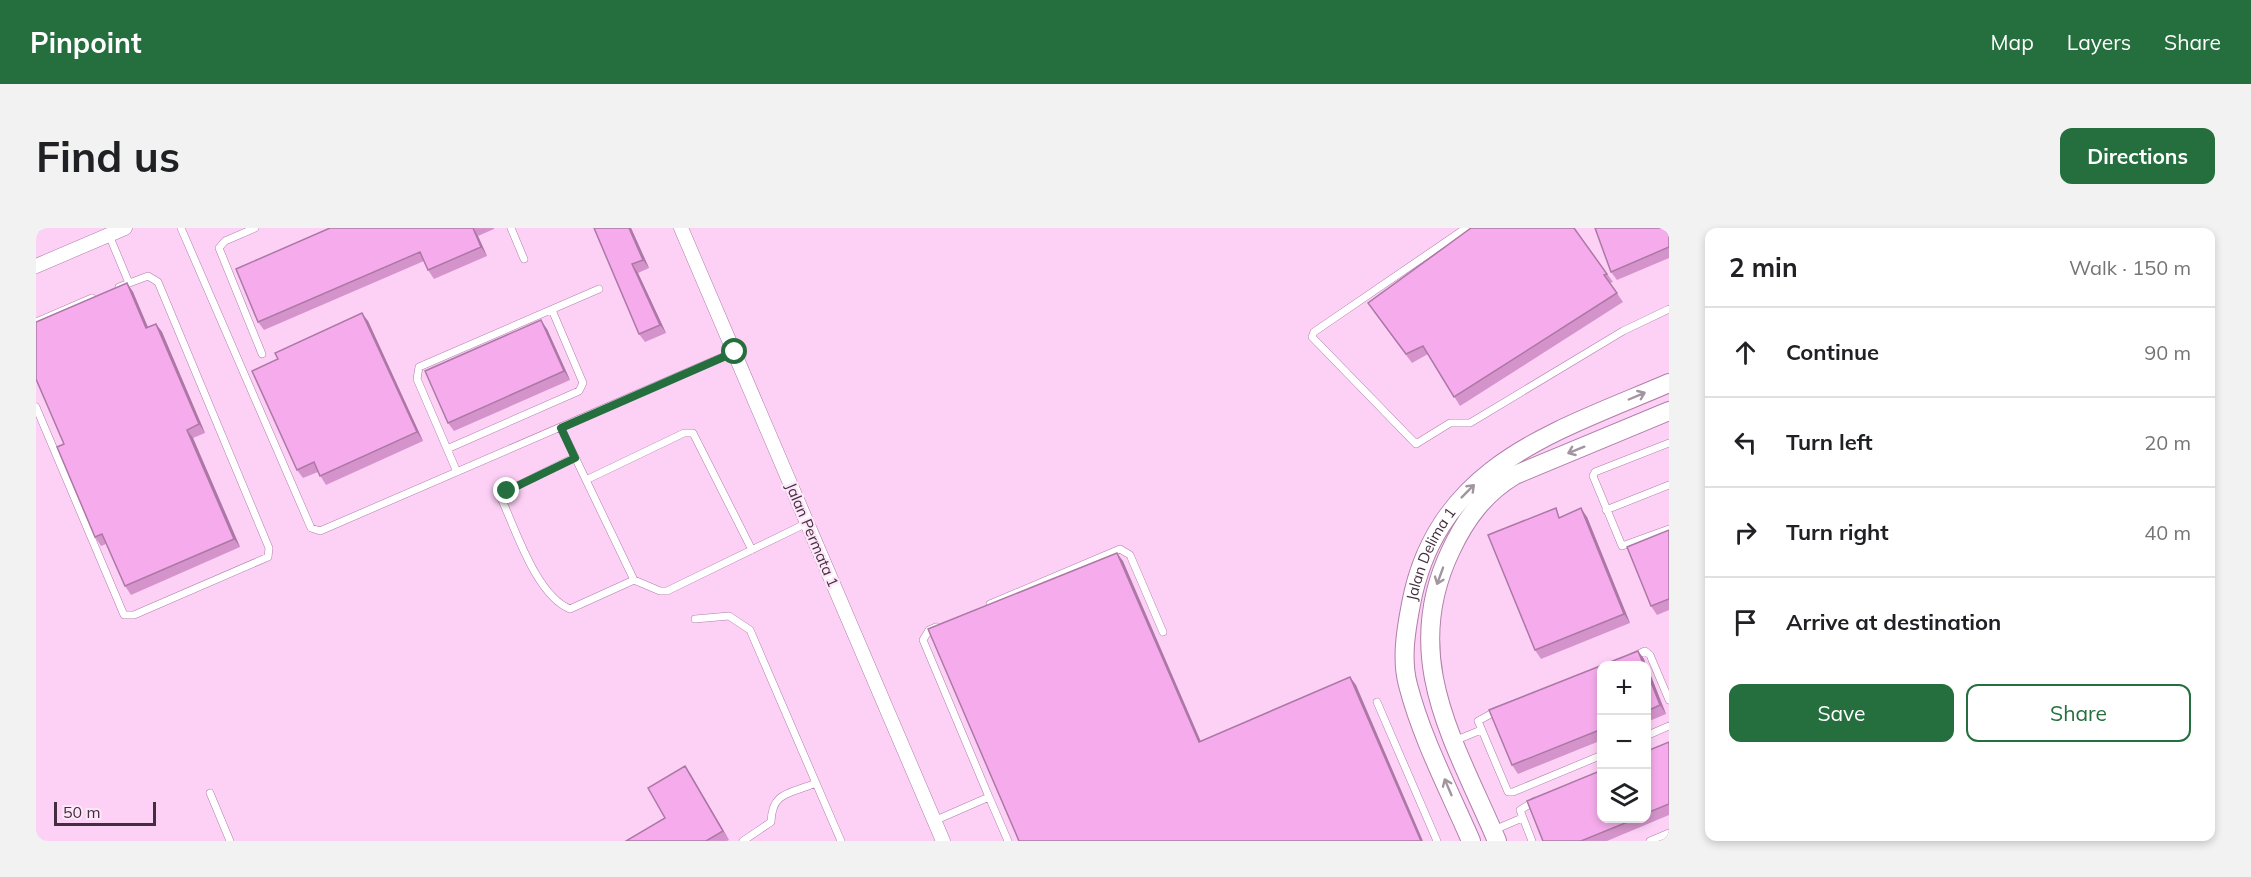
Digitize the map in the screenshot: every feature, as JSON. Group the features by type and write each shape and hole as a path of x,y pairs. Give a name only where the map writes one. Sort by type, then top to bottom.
{"street":[{"path":"36,266 125,228"},
{"name":"Jalan Permata 1","path":"681,228 943,841"},
{"name":"Jalan Delima 1","path":"1471,841 1419,719 1407,683 1404,651 1414,583 1432,537 1454,504 1478,480 1506,458 1598,413 1669,383"},
{"name":"Jalan Delima 1","path":"1495,836 1440,709 1431,671 1429,625 1434,593 1459,533 1476,508 1495,487 1515,475 1669,411"},
{"path":"1598,413 1608,437"}],"lane":[{"path":"181,228 311,528 320,531 735,352"},
{"path":"255,228 225,241 219,248 262,354"},
{"path":"511,228 524,259"},
{"path":"1466,228 1314,332 1312,337 1416,444 1450,423 1470,423 1623,331 1669,309"},
{"path":"109,235 129,283"},
{"path":"36,407 124,615 134,615 268,557 269,548 158,282 148,276 108,292"},
{"path":"457,472 417,379 419,368 599,289"},
{"path":"36,322 98,296"},
{"path":"447,449 579,391 583,383 552,310"},
{"path":"561,428 634,580 660,591 667,591 807,523"},
{"path":"586,480 684,433 693,433 752,550"},
{"path":"1669,442 1595,472 1593,479 1622,546 1669,529"},
{"path":"575,458 507,491 501,498 541,584 563,607 570,609 634,580"},
{"path":"1606,510 1669,485"},
{"path":"982,608 1120,549 1130,555 1163,632"},
{"path":"695,619 729,616 750,630 841,841"},
{"path":"940,626 929,630 923,640 1008,841"},
{"path":"1627,658 1648,652 1669,700"},
{"path":"1377,702 1437,841"},
{"path":"1504,708 1478,721 1508,792 1513,792 1597,757"},
{"path":"1651,734 1669,726"},
{"path":"1454,741 1481,729"},
{"path":"743,841 771,822 772,806 776,799 816,783"},
{"path":"210,793 231,841"},
{"path":"934,820 989,797"},
{"path":"1532,841 1520,810 1523,805 1543,797"},
{"path":"1495,836 1522,818"},
{"path":"1650,841 1669,833"}],"building":[{"path":"330,228 473,228 481,247 428,270 420,252 258,322 236,269"},
{"path":"594,228 629,228 643,260 632,264 660,325 639,334"},
{"path":"1471,228 1574,228 1607,274 1604,275 1617,293 1454,397 1423,346 1406,354 1368,303"},
{"path":"1595,228 1669,228 1669,247 1611,272"},
{"path":"127,283 146,328 156,324 199,424 187,430 234,539 125,586 102,534 95,537 57,447 64,444 36,379 36,322"},
{"path":"362,313 417,432 320,476 314,462 297,470 252,371 278,359 275,353"},
{"path":"541,320 564,371 448,423 425,371"},
{"path":"1556,508 1559,518 1581,508 1624,614 1535,650 1488,535"},
{"path":"1669,530 1669,599 1651,606 1627,547"},
{"path":"1117,553 1199,742 1350,677 1421,841 1019,841 928,629"},
{"path":"1638,651 1642,661 1613,661"},
{"path":"1597,667 1597,731 1512,765 1489,710"},
{"path":"1651,682 1660,705 1651,709"},
{"path":"1669,742 1669,804 1651,811 1651,769 1651,749"},
{"path":"685,766 723,831 706,841 626,841 665,818 648,788"},
{"path":"1597,772 1597,823 1625,823 1581,841 1543,841 1527,801"}],"route":[{"path":"507,491 575,458 561,428 735,352"}]}
